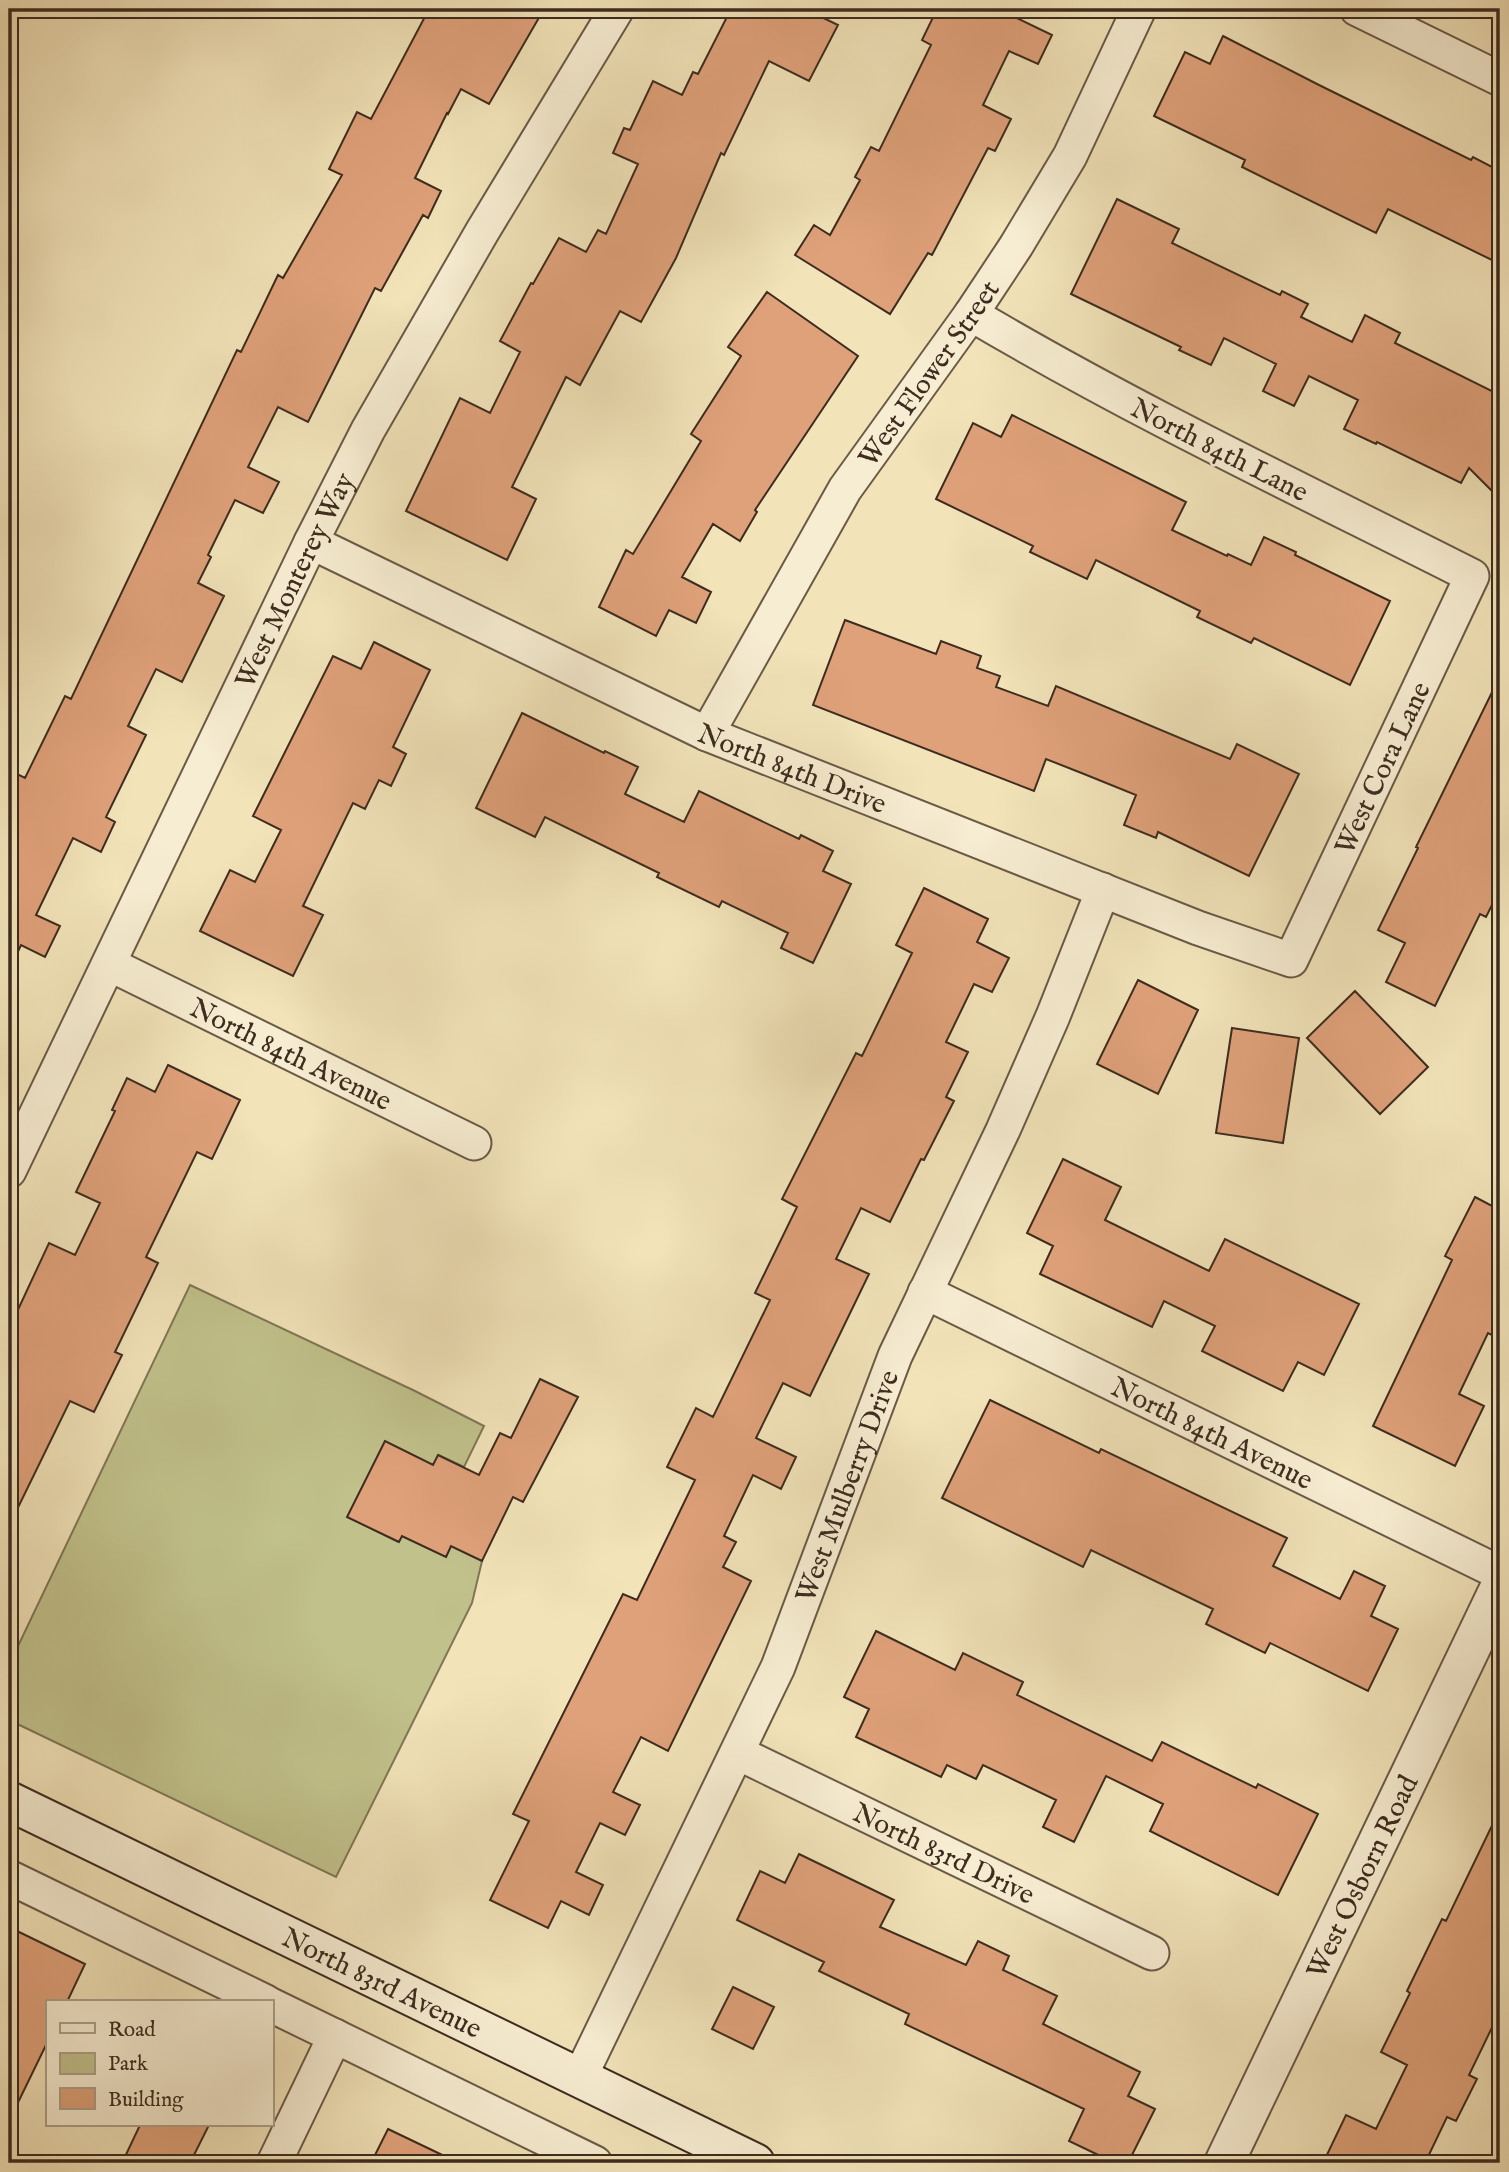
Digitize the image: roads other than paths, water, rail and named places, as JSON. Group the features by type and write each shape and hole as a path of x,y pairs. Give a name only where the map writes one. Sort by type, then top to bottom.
{"main road":[{"name":"West Osborn Road","path":"1224,2163 1500,1587"},
{"name":"North 83rd Avenue","path":"9,1801 743,2161"}],"street":[{"name":"West Monterey Way","path":"9,1171 311,542 374,418 482,232 617,9"},
{"name":"West Flower Street","path":"707,734 845,489 971,314 1070,156 1139,9"},
{"path":"1357,9 1500,79"},
{"name":"North 84th Lane","path":"971,314 1047,359 1139,408 1472,576"},
{"name":"North 84th Drive","path":"311,542 707,734 1198,928 1291,960"},
{"name":"West Cora Lane","path":"1291,960 1472,576"},
{"name":"West Mulberry Drive","path":"579,2079 778,1667 894,1356 1003,1130 1053,1016 1102,890"},
{"name":"North 84th Avenue","path":"109,964 474,1143"},
{"name":"North 84th Avenue","path":"925,1292 1500,1573"},
{"name":"North 83rd Drive","path":"738,1753 1152,1953"},
{"path":"9,1877 262,2000"},
{"path":"273,2006 595,2163"},
{"path":"274,2163 335,2036"}]}
